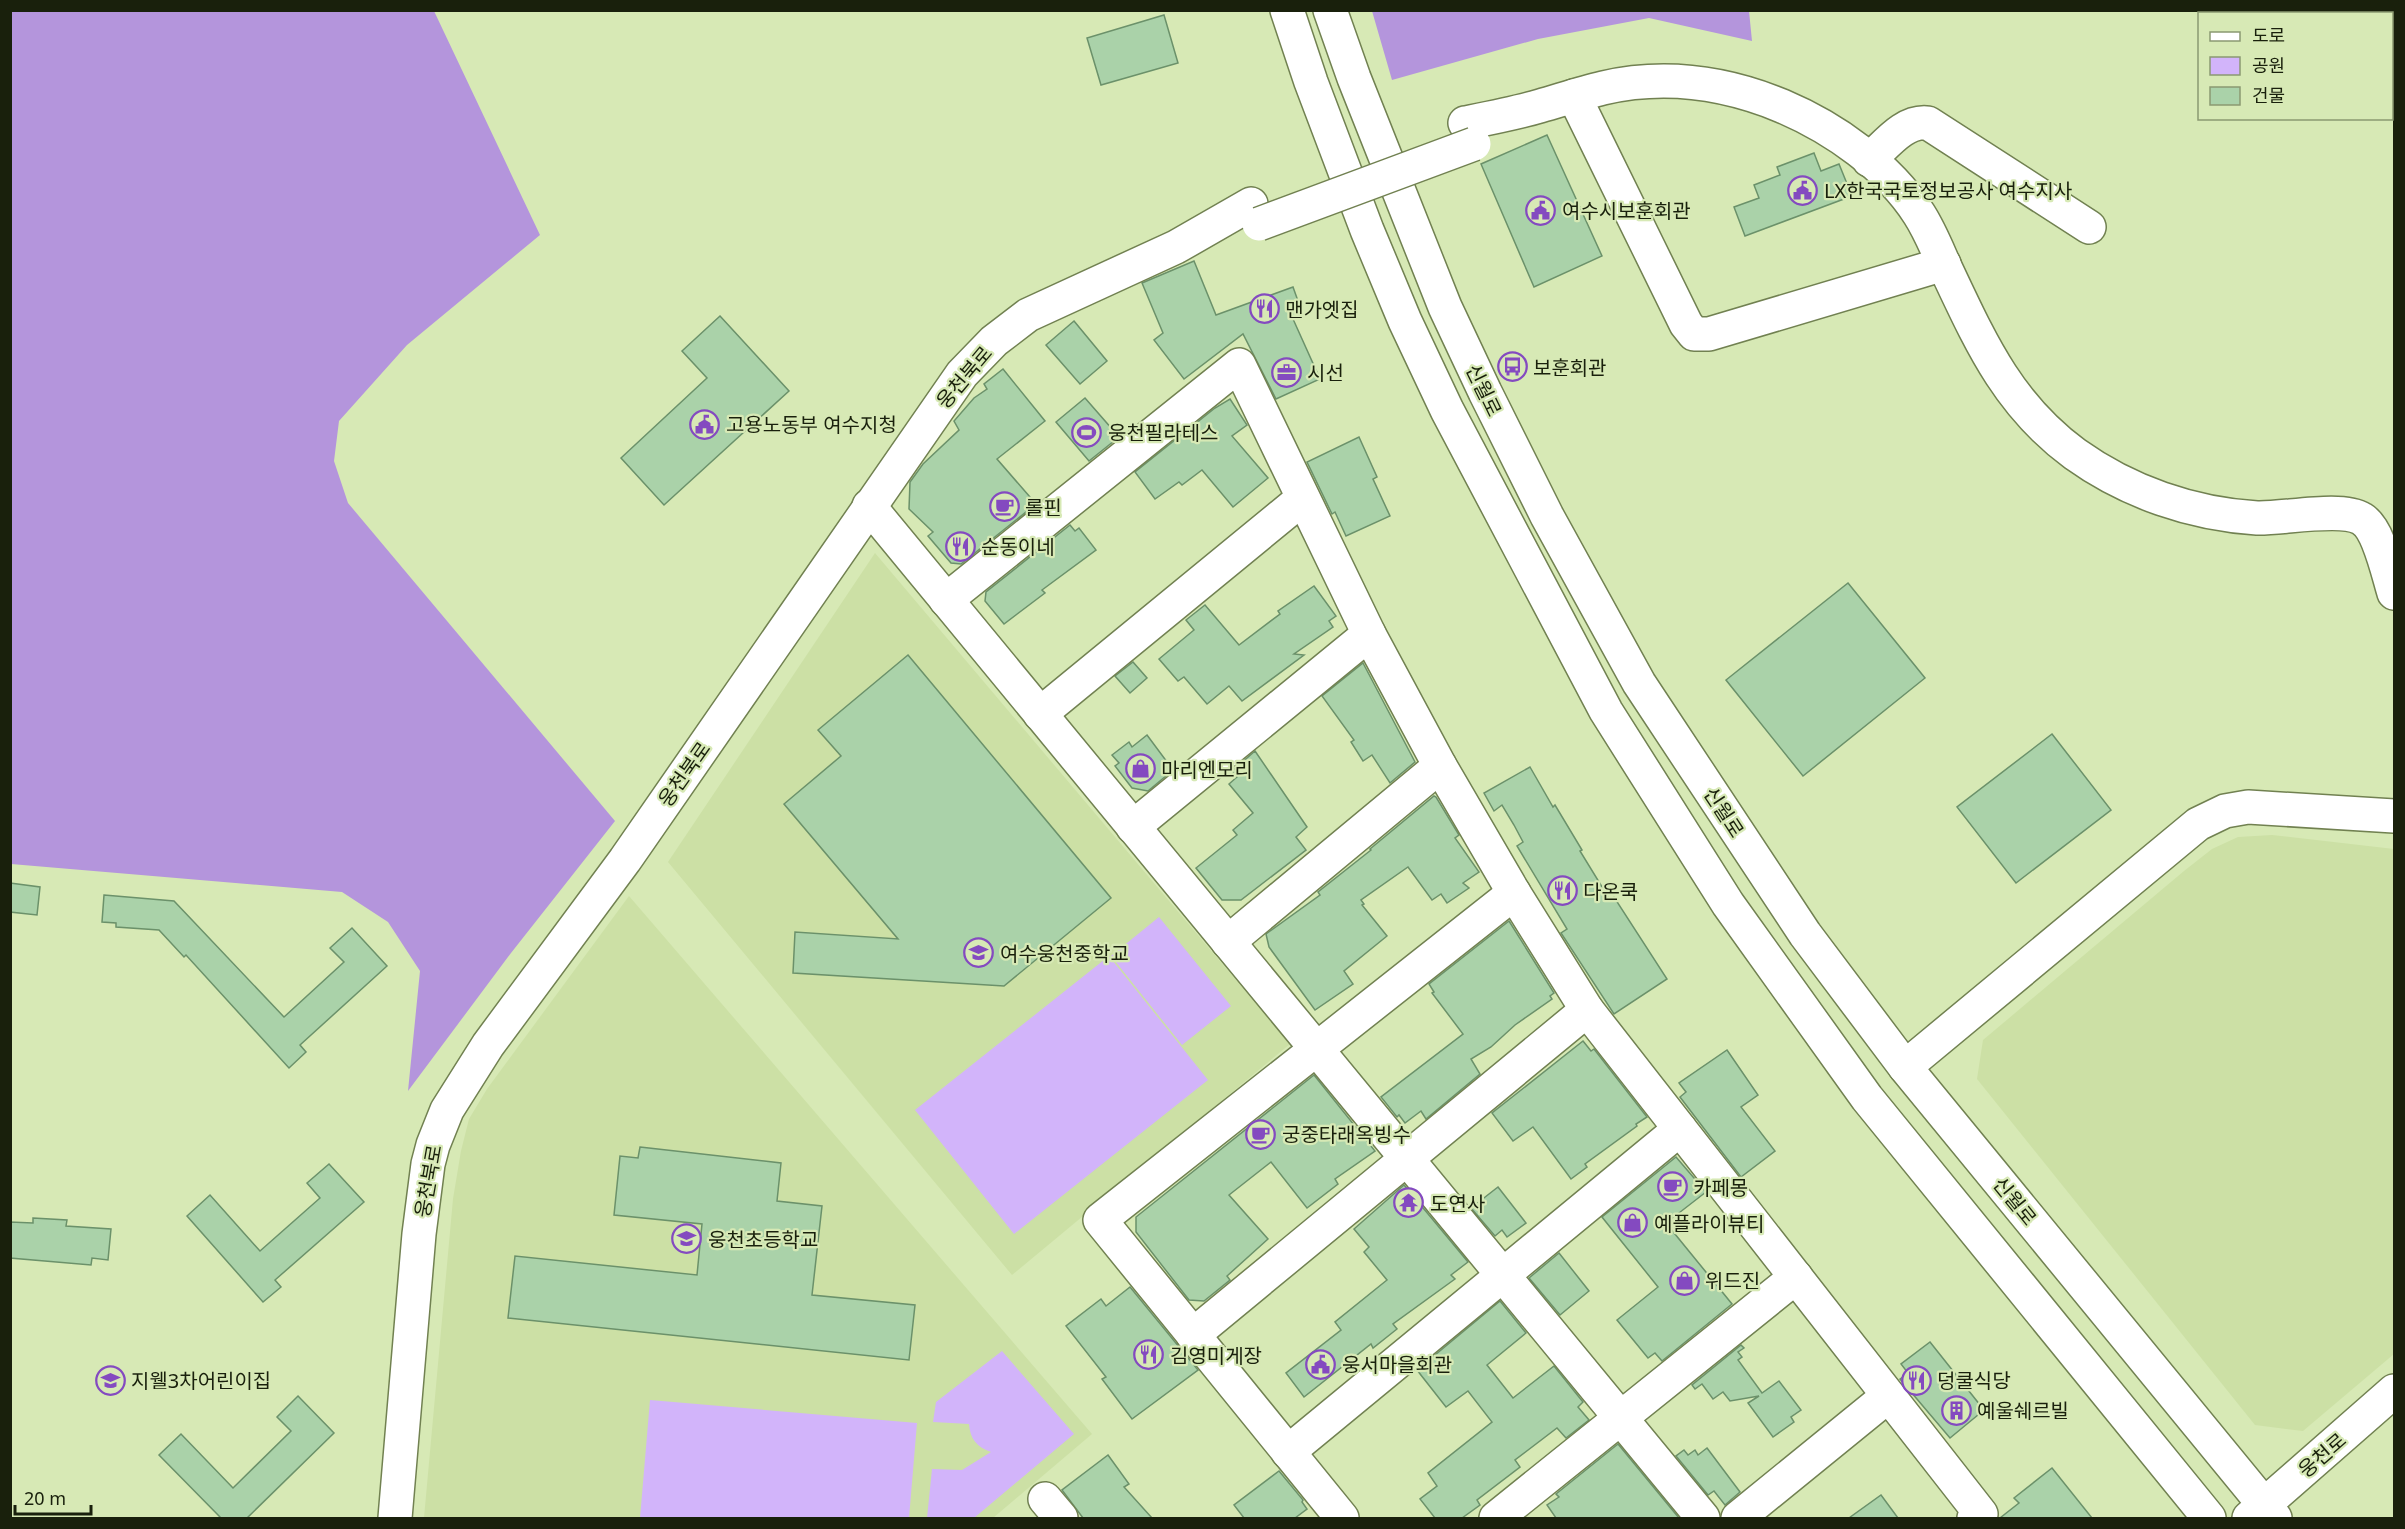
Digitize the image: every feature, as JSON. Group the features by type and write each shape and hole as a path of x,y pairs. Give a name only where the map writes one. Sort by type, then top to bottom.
{"street":[{"name":"신월로","path":"1287,10 1311,82 1367,230 1405,321 1448,410 1606,711 1728,904 1867,1098 2209,1518"},
{"name":"신월로","path":"1330,10 1354,78 1445,307 1552,526 1646,693 1805,934 1905,1067 2263,1514"},
{"name":"웅천북로","path":"395,1518 419,1234 428,1164 447,1110 488,1045 625,860 948,392 983,352 1028,315 1255,214 1541,106 1603,88 1654,81 1714,85 1756,96 1804,117 1837,136 1869,160 1914,206 1930,232 1988,355 2006,386 2033,417 2075,454 2130,486 2193,509 2259,518 2340,513 2361,518 2372,529 2394,593"},
{"path":"1574,96 1686,324 1694,334 1709,334 1944,264"},
{"path":"1869,160 1906,126 1920,122 1928,123 2089,227"},
{"path":"946,600 1239,365 1302,500 1369,634 1440,766 1587,1010 1981,1514 1974,1518"},
{"path":"1040,714 1302,500"},
{"path":"869,506 1704,1518"},
{"path":"1133,827 1369,634"},
{"path":"1228,942 1440,766"},
{"path":"1905,1067 2198,824 2225,811 2248,807 2394,816"},
{"path":"1342,1518 1101,1220 1515,893"},
{"path":"1193,1335 1587,1010"},
{"path":"1288,1452 1680,1129"},
{"path":"1496,1518 1796,1277"},
{"name":"웅천로","path":"2263,1514 2394,1391"},
{"path":"1738,1518 1888,1396"}],"shaded area":[{"path":"10,11 434,11 540,235 407,345 339,421 334,461 348,503 615,821 511,953 408,1091 420,971 388,922 342,892 11,864"},
{"path":"1372,11 1749,11 1752,41 1649,18 1538,39 1392,80"},
{"name":"여수웅천중학교","path":"875,553 1290,1044 1012,1275 668,862"},
{"path":"2272,835 2394,849 2394,1354 2303,1431 2255,1425 1977,1079 1983,1040 2184,871 2212,849 2238,837"},
{"name":"웅천초등학교","path":"629,896 1092,1434 993,1518 424,1518 453,1199 469,1119 487,1089"}],"green space":[{"path":"1159,917 1231,1006 1182,1045 1111,956"},
{"path":"1109,956 1208,1080 1014,1234 915,1110"},
{"path":"1002,1351 1074,1434 974,1518 927,1518 932,1469 962,1470 991,1452 975,1442 969,1424 933,1422 936,1402"},
{"path":"650,1400 917,1423 909,1518 640,1518"}],"building":[{"path":"1164,15 1178,63 1101,85 1087,38"},
{"name":"여수시보훈회관","path":"1547,135 1602,256 1534,287 1481,164"},
{"name":"LX한국국토정보공사 여수지사","path":"1814,153 1821,171 1839,164 1852,196 1745,236 1734,207 1759,198 1754,185 1780,175 1777,167"},
{"path":"1194,261 1216,315 1293,287 1303,315 1293,319 1320,379 1276,399 1243,334 1184,379 1154,340 1163,333 1142,283"},
{"name":"고용노동부 여수지청","path":"720,316 789,391 664,505 621,458 707,378 682,351"},
{"path":"1074,321 1107,361 1080,384 1046,345"},
{"path":"1003,369 1045,421 997,459 1036,504 961,564 951,563 928,536 933,532 909,509 910,482 923,464 959,430 954,421 974,398 987,389 984,384"},
{"path":"1085,398 1119,437 1089,461 1056,422"},
{"path":"1230,399 1247,425 1232,436 1268,478 1233,507 1202,470 1182,485 1179,482 1155,499 1135,472 1215,408"},
{"path":"1359,437 1377,477 1373,479 1390,516 1346,536 1335,512 1332,514 1307,462"},
{"path":"1070,525 1075,531 1079,528 1096,550 1042,590 1045,593 1004,624 985,601 986,592"},
{"path":"1848,583 1925,678 1803,776 1726,680"},
{"path":"1314,586 1336,616 1329,621 1333,627 1294,654 1304,655 1242,701 1229,686 1207,704 1184,677 1178,681 1159,659 1194,630 1186,620 1205,605 1239,645 1280,614 1278,611"},
{"path":"908,655 1111,898 1004,986 793,973 795,932 898,939 784,804 841,756 818,730"},
{"path":"1133,662 1147,678 1130,693 1115,676"},
{"path":"1363,663 1415,762 1390,783 1372,755 1363,761 1351,742 1354,740 1322,696"},
{"path":"2052,734 2111,810 2016,883 1957,807"},
{"path":"1147,735 1173,770 1148,791 1132,788 1115,766 1119,763 1112,755 1129,742 1132,747"},
{"path":"1255,751 1307,827 1296,837 1306,850 1241,900 1222,900 1196,868 1237,835 1233,830 1253,813 1229,784 1237,777 1232,771"},
{"path":"1530,767 1553,807 1555,805 1610,900 1614,897 1667,979 1614,1014 1561,933 1567,929 1517,846 1523,842 1514,825 1502,805 1494,811 1484,793"},
{"path":"1434,796 1459,835 1455,838 1479,872 1463,883 1469,888 1447,903 1441,894 1432,900 1408,867 1361,900 1364,904 1362,905 1387,936 1344,971 1353,984 1315,1010 1269,947 1266,934 1320,895 1318,892"},
{"path":"10,883 40,887 37,915 10,912"},
{"path":"104,895 174,901 284,1017 344,962 330,948 352,928 387,966 300,1045 306,1052 289,1068 186,955 184,957 159,930 116,927 116,923 102,922"},
{"path":"1509,921 1554,993 1550,996 1552,999 1515,1025 1491,1047 1471,1059 1480,1074 1426,1119 1421,1111 1405,1123 1399,1115 1397,1117 1381,1097 1463,1034 1432,993 1434,992 1429,984"},
{"path":"1583,1041 1591,1051 1594,1049 1647,1117 1585,1164 1587,1167 1571,1179 1533,1127 1513,1141 1492,1113"},
{"path":"1727,1050 1758,1095 1741,1107 1775,1151 1741,1177 1680,1097 1686,1092 1679,1083"},
{"path":"1314,1075 1375,1151 1335,1179 1338,1184 1307,1208 1271,1162 1229,1195 1268,1239 1227,1276 1230,1280 1204,1301 1189,1300 1136,1232 1136,1217"},
{"path":"640,1147 781,1163 777,1201 822,1206 812,1295 915,1305 909,1360 508,1318 515,1256 697,1275 702,1224 614,1215 620,1156 638,1158"},
{"path":"1676,1157 1706,1192 1666,1223 1732,1304 1662,1361 1655,1353 1648,1358 1617,1320 1658,1287 1602,1217"},
{"path":"329,1164 364,1202 275,1280 281,1287 263,1302 187,1216 210,1195 260,1251 320,1198 307,1183"},
{"path":"1404,1185 1468,1262 1451,1275 1455,1279 1393,1324 1397,1329 1373,1348 1371,1344 1304,1397 1286,1373 1341,1330 1335,1322 1387,1280 1364,1252 1369,1247 1354,1229"},
{"path":"1498,1187 1526,1223 1507,1237 1502,1230 1495,1236 1471,1208"},
{"path":"33,1218 67,1220 66,1226 111,1229 108,1260 92,1258 91,1265 10,1258 10,1222 33,1223"},
{"path":"1559,1253 1589,1291 1560,1315 1529,1278"},
{"path":"1130,1287 1198,1370 1132,1419 1102,1379 1106,1377 1066,1326 1101,1299 1106,1306"},
{"path":"1500,1301 1526,1333 1487,1365 1513,1398 1554,1366 1583,1402 1578,1407 1589,1420 1566,1438 1557,1428 1515,1460 1520,1467 1477,1500 1480,1505 1462,1518 1435,1518 1420,1499 1437,1486 1428,1473 1492,1422 1468,1391 1446,1407 1417,1370"},
{"path":"1930,1342 1984,1410 1950,1438 1900,1379 1908,1373 1901,1364"},
{"path":"1741,1345 1744,1348 1738,1352 1742,1357 1738,1360 1762,1393 1779,1381 1801,1410 1791,1417 1794,1422 1773,1437 1748,1403 1759,1396 1730,1401 1723,1392 1713,1399 1702,1384 1695,1389 1692,1385"},
{"path":"298,1396 334,1433 247,1518 221,1518 159,1455 181,1434 233,1488 291,1431 277,1417"},
{"path":"1618,1444 1679,1518 1556,1518 1547,1505 1559,1497 1556,1494"},
{"path":"1707,1448 1740,1492 1725,1505 1714,1491 1708,1495 1676,1456 1684,1450 1688,1455 1695,1450 1698,1455"},
{"path":"1108,1455 1129,1484 1124,1487 1152,1518 1083,1518 1062,1490"},
{"path":"2052,1468 2092,1518 2000,1518 2019,1503 2014,1498"},
{"path":"1279,1471 1303,1500 1307,1509 1295,1518 1244,1518 1234,1505"},
{"path":"1881,1495 1898,1518 1849,1518"}],"place":[{"name":"LX한국국토정보공사 여수지사","path":"1803,190"},
{"name":"여수시보훈회관","path":"1541,210"},
{"name":"맨가엣집","path":"1264,309"},
{"name":"보훈회관","path":"1512,367"},
{"name":"시선","path":"1286,372"},
{"name":"고용노동부 여수지청","path":"705,424"},
{"name":"웅천필라테스","path":"1087,432"},
{"name":"롤핀","path":"1004,507"},
{"name":"순동이네","path":"960,546"},
{"name":"마리엔모리","path":"1140,769"},
{"name":"다온쿡","path":"1562,891"},
{"name":"여수웅천중학교","path":"979,953"},
{"name":"궁중타래옥빙수","path":"1261,1134"},
{"name":"카페몽","path":"1672,1187"},
{"name":"도연사","path":"1409,1203"},
{"name":"예플라이뷰티","path":"1633,1223"},
{"name":"웅천초등학교","path":"687,1239"},
{"name":"위드진","path":"1684,1280"},
{"name":"김영미게장","path":"1149,1355"},
{"name":"웅서마을회관","path":"1321,1364"},
{"name":"지웰3차어린이집","path":"110,1380"},
{"name":"덩쿨식당","path":"1916,1380"},
{"name":"예울쉐르빌","path":"1956,1410"}]}
